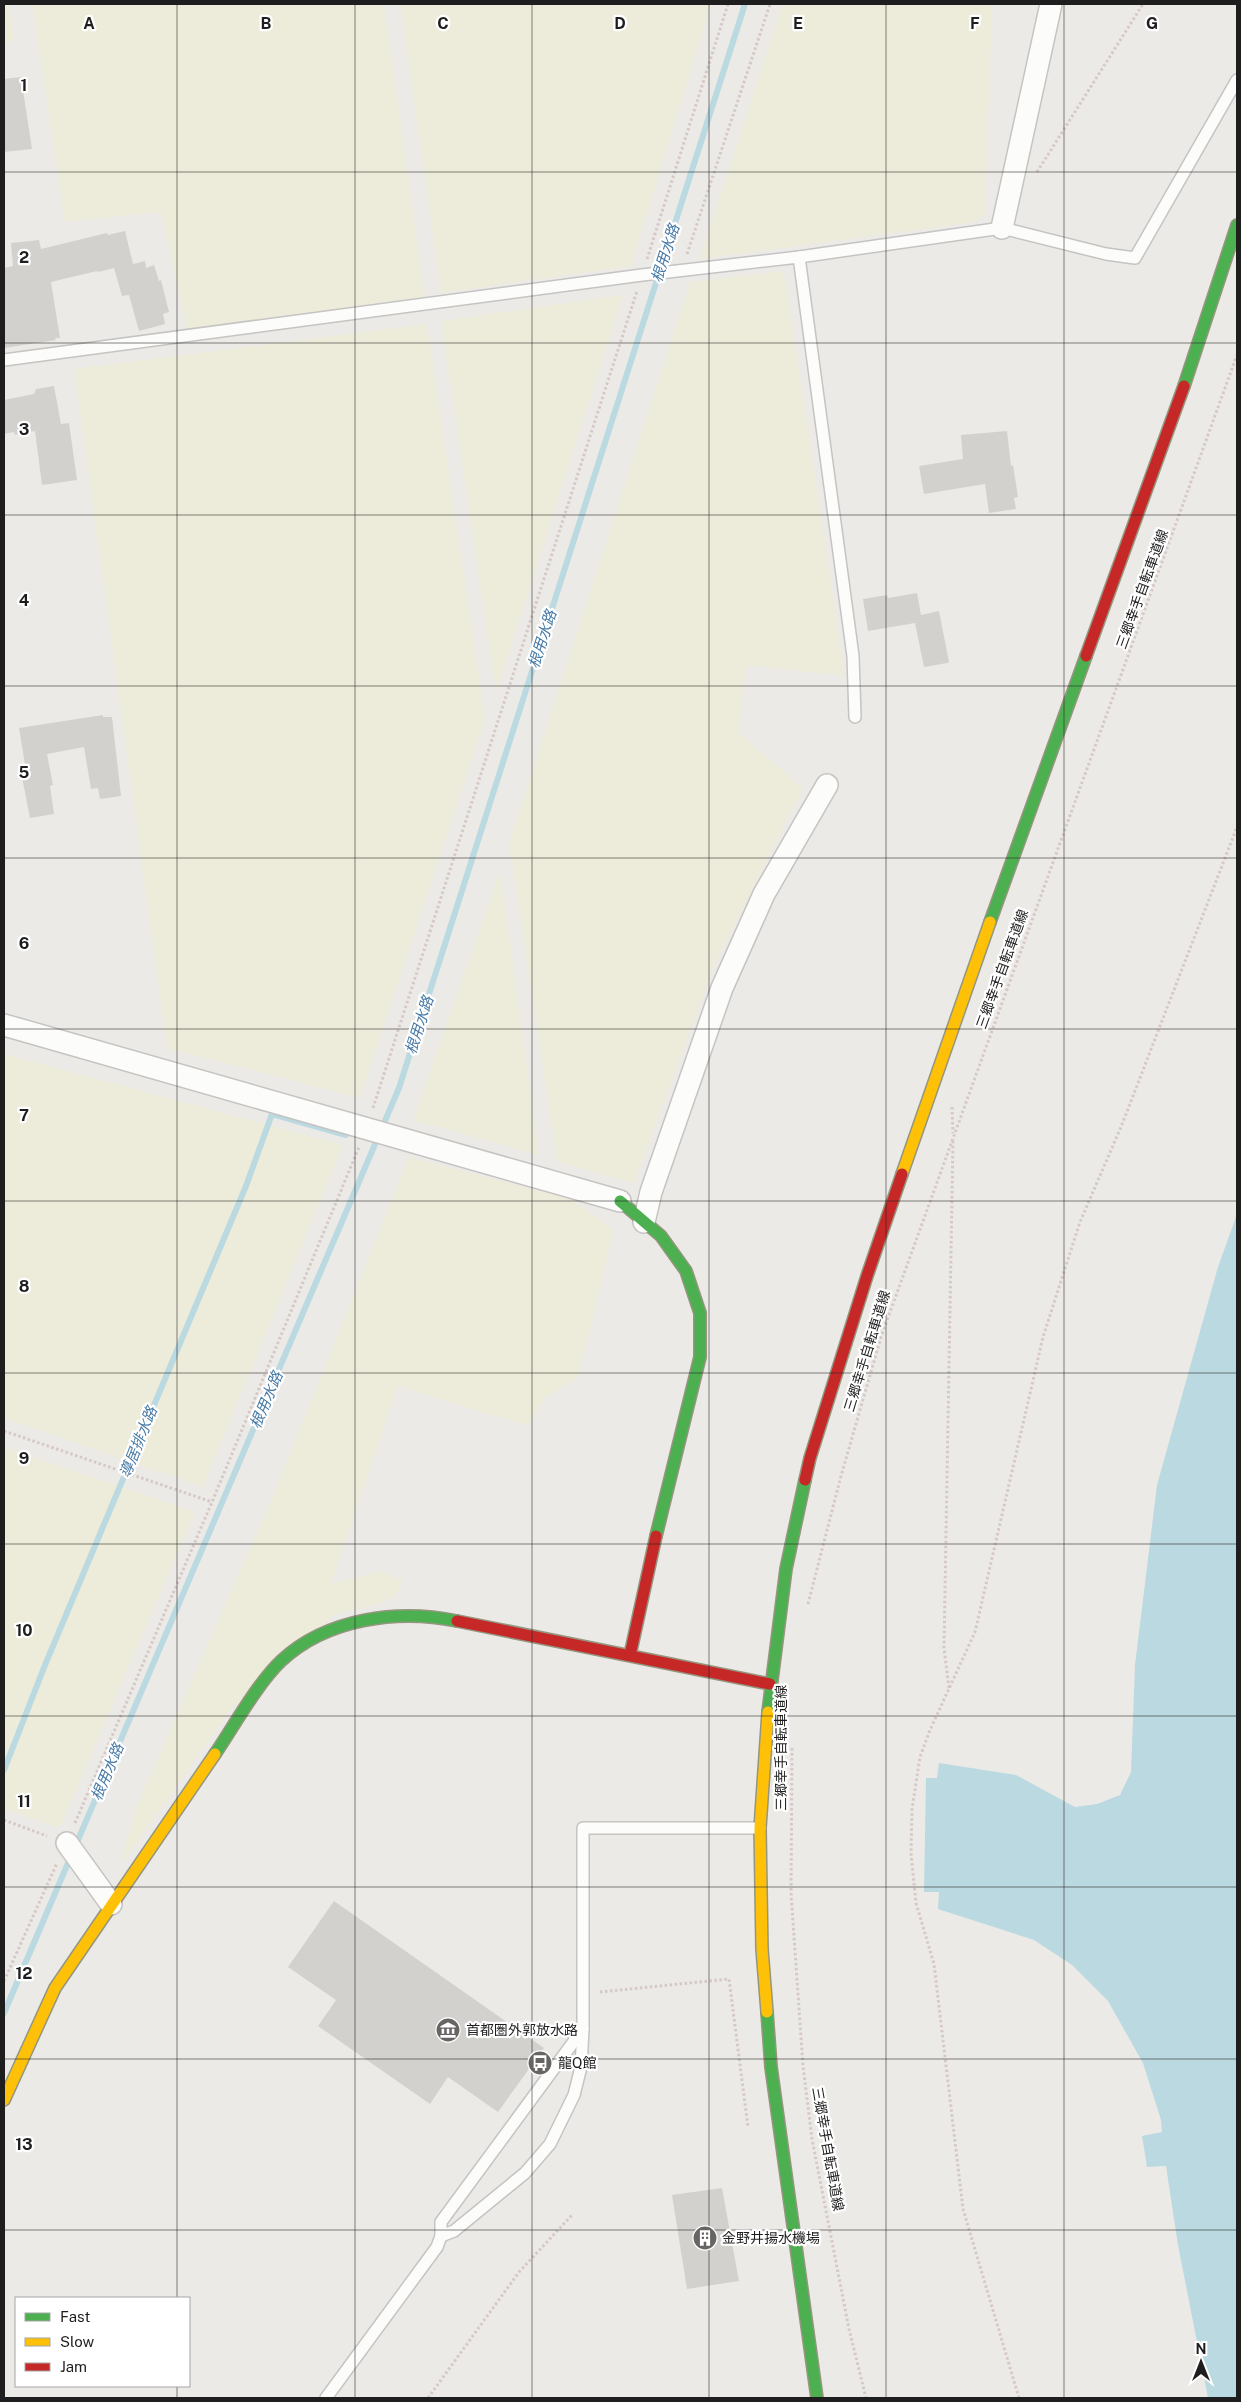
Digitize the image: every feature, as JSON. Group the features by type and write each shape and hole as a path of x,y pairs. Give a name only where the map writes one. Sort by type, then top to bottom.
{"street":[{"path":"1002,228 1051,4"},
{"path":"817,2398 771,2067 762,1949 760,1828 770,1684 786,1569 810,1458 867,1276 958,1010 1181,394 1237,225"},
{"path":"644,1222 650,1192 722,988 764,894 827,786"},
{"path":"4,1025 620,1201 661,1236 686,1271 700,1313 700,1357 660,1519 630,1655"},
{"path":"4,2100 55,1988 255,1695 281,1661 307,1641 344,1624 386,1616 431,1616 770,1684"},
{"path":"66,1843 111,1904"}],"lane":[{"path":"4,360 642,275 799,257 1002,228 1106,254 1135,258 1237,80"},
{"path":"799,257 853,656 855,717"},
{"path":"441,2236 454,2231 525,2173 550,2144 574,2095 581,2067 584,2028 583,1828 760,1828"},
{"path":"326,2398 428,2260 441,2236 441,2222 584,2028"}],"path":[{"path":"4,1981 66,1843 212,1502 367,1128 728,4"},
{"path":"682,271 770,4"},
{"path":"1033,178 1143,4"},
{"name":"三郷幸手自転車道線","path":"807,1607 880,1337 1237,355"},
{"path":"1019,2398 963,2209 934,1964 916,1902 911,1854 912,1809 920,1757 930,1730 975,1632 1043,1337 1080,1222 1122,1127 1237,826"},
{"path":"949,1689 944,1648 953,1135 952,1099"},
{"path":"4,1431 212,1502"},
{"name":"三郷幸手自転車道線","path":"792,1743 791,1893 803,2066 812,2138 849,2329 866,2398"},
{"path":"4,1820 66,1843"},
{"path":"584,1993 729,1979 748,2127"},
{"path":"428,2398 519,2272 572,2215"}],"green space":[{"path":"4,4 9,4 14,40 4,42"},
{"path":"32,4 384,4 425,297 187,329 161,212 65,222"},
{"path":"400,4 711,4 631,266 441,293"},
{"path":"782,4 992,4 985,213 975,222 700,259"},
{"path":"784,271 845,676 746,665 739,733 803,788 715,963 634,1183 557,1161 509,843 690,282"},
{"path":"623,295 496,693 441,321"},
{"path":"427,324 485,719 360,1098 167,1048 74,369"},
{"path":"500,871 539,1155 413,1120"},
{"path":"4,1054 343,1145 203,1487 4,1418"},
{"path":"409,1157 570,1199 614,1230 578,1377 544,1399 528,1426 398,1386 331,1584 379,1571 403,1580 395,1596 382,1603 335,1614 231,1709 120,1867 135,1810 271,1500"},
{"path":"4,1447 195,1512 60,1828 4,1809"}],"water":[{"path":"1237,1214 1237,2398 1208,2398 1178,2245 1166,2166 1147,2167 1142,2136 1162,2132 1161,2120 1143,2063 1108,2001 1072,1965 1034,1940 938,1909 939,1892 924,1892 926,1778 937,1778 939,1763 1016,1775 1075,1807 1097,1804 1120,1795 1131,1772 1135,1665 1157,1485 1218,1267"}],"building":[{"path":"21,77 32,149 4,152 4,79"},
{"path":"125,231 133,264 145,261 146,268 154,265 159,281 161,280 169,312 163,314 165,324 139,331 129,295 122,296 114,268 51,282 60,338 4,348 4,268 13,266 11,243 39,240 41,249 107,233 108,235"},
{"path":"54,386 61,424 69,423 77,480 42,485 35,431 15,435 14,432 4,434 4,400 34,394 36,389"},
{"path":"1007,431 1011,466 1013,465 1018,497 1014,498 1016,509 989,513 985,484 924,494 919,466 963,459 961,435"},
{"path":"917,593 921,615 939,611 949,662 947,663 924,667 915,623 868,631 863,599 887,595 888,598"},
{"path":"103,715 103,717 112,717 121,796 100,799 98,788 91,789 84,747 47,754 53,785 50,786 54,814 30,818 21,772 26,771 19,728"},
{"path":"334,1901 544,2048 498,2112 448,2077 430,2104 318,2026 336,2000 288,1967"},
{"name":"金野井揚水機場","path":"722,2188 739,2281 687,2289 672,2195"}],"waterway":[{"name":"根用水路","path":"75,1847 399,1088 745,4"},
{"name":"導居排水路","path":"4,1770 45,1665 246,1186 272,1114 346,1135"},
{"name":"根用水路","path":"4,2013 71,1856"}],"traffic: fast":[{"path":"1184,386 1237,225"},
{"path":"990,922 1086,656"},
{"path":"620,1201 661,1236 686,1271 700,1313 700,1357 656,1536"},
{"path":"768,1712 786,1569 805,1480"},
{"path":"215,1754 272,1670 299,1646 341,1626 364,1620 411,1616 457,1621"},
{"path":"767,2012 771,2067 817,2398"}],"traffic: slow":[{"path":"902,1174 990,922"},
{"path":"767,2012 762,1949 760,1828 768,1712"},
{"path":"4,2100 55,1988 215,1754"}],"traffic: jam":[{"path":"1086,656 1184,386"},
{"path":"805,1480 810,1458 867,1276 902,1174"},
{"path":"630,1655 656,1536"},
{"path":"457,1621 770,1684"}],"place":[{"name":"首都圏外郭放水路","path":"448,2030"},
{"name":"龍Q館","path":"540,2063"},
{"name":"金野井揚水機場","path":"705,2238"}]}
